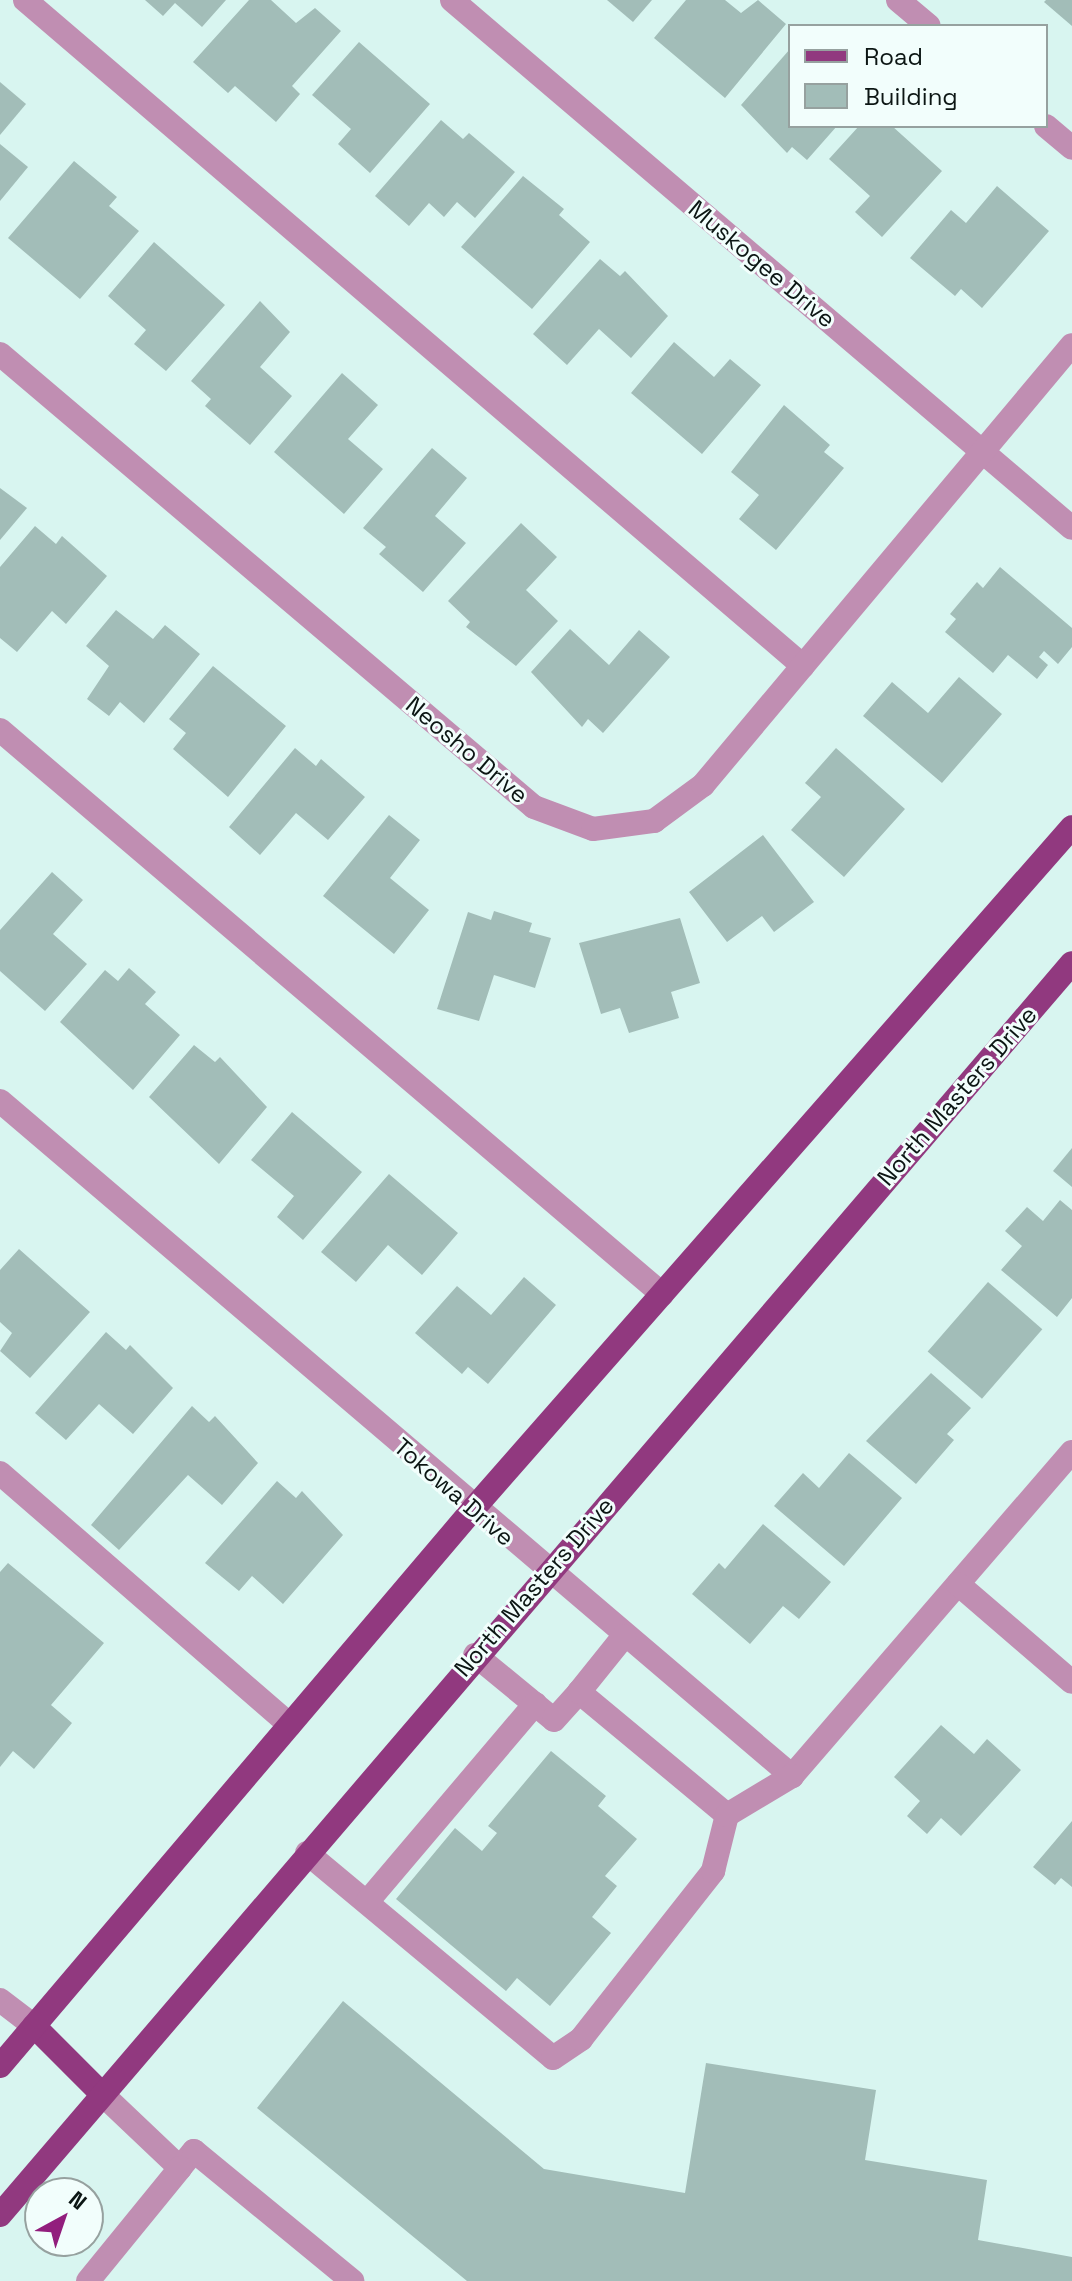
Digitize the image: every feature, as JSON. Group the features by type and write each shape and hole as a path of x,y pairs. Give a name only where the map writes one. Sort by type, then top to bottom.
{"main road":[{"path":"0,2066 474,1508 1072,827"},
{"name":"North Masters Drive","path":"0,2215 475,1655 1072,963"},
{"path":"34,2026 101,2093"}],"street":[{"path":"25,0 803,666"},
{"name":"Muskogee Drive","path":"452,0 1072,528"},
{"path":"898,0 927,24"},
{"path":"1048,128 1072,148"},
{"name":"Neosho Drive","path":"0,354 534,807 593,829 654,821 703,785 1072,345"},
{"path":"0,730 662,1294"},
{"name":"Tokowa Drive","path":"0,1101 547,1572 792,1776"},
{"path":"307,1853 553,2058 581,2039 713,1871 727,1815 792,1776 1072,1452"},
{"path":"0,1473 290,1725"},
{"path":"958,1584 1072,1682"},
{"path":"475,1655 554,1720 624,1636"},
{"path":"579,1692 727,1815"},
{"path":"367,1902 535,1704"},
{"path":"0,2000 34,2026"},
{"path":"101,2093 180,2168"},
{"path":"88,2281 194,2151 352,2281"}],"building":[{"path":"145,0 226,0 202,27 175,3 163,16"},
{"path":"249,0 271,0 296,23 315,8 341,31 292,86 300,94 276,122 235,86 228,93 193,62"},
{"path":"607,0 652,0 633,22"},
{"path":"686,0 725,0 741,13 758,0 786,24 725,98 654,38"},
{"path":"1072,0 1072,26 1044,2"},
{"path":"359,42 430,104 370,173 338,144 351,129 312,95"},
{"path":"788,51 788,128 835,128 807,160 792,147 787,153 741,105"},
{"path":"0,82 26,104 0,135"},
{"path":"441,120 463,139 469,133 515,172 475,218 457,202 444,217 429,203 409,226 375,196"},
{"path":"857,128 894,128 942,171 882,237 855,212 870,196 829,159"},
{"path":"0,144 28,167 0,201"},
{"path":"74,161 117,197 109,206 139,231 80,299 8,238"},
{"path":"523,176 564,209 559,215 590,242 532,309 461,247"},
{"path":"997,186 1049,231 982,308 961,289 955,296 910,258 951,210 966,223"},
{"path":"154,242 225,305 166,371 134,344 146,330 108,296"},
{"path":"600,259 620,276 625,271 668,316 631,358 599,329 567,365 533,334"},
{"path":"260,301 290,332 260,367 292,396 250,445 205,406 211,399 191,381"},
{"path":"674,342 714,377 730,359 761,385 702,454 631,393"},
{"path":"342,373 378,405 348,439 383,469 344,514 274,452"},
{"path":"784,405 830,445 824,452 844,468 776,550 739,519 759,495 731,472"},
{"path":"432,448 467,478 435,516 466,543 423,592 379,554 386,547 363,528"},
{"path":"0,488 27,508 0,540"},
{"path":"521,523 557,557 526,590 558,621 516,666 466,627 470,622 448,601"},
{"path":"35,526 56,544 62,536 107,576 66,624 52,611 17,652 0,638 0,567"},
{"path":"1000,567 1072,628 1072,647 1058,664 1044,651 1039,657 1048,665 1037,679 1008,655 993,673 945,632 956,619 950,614 977,582 983,588"},
{"path":"116,610 153,639 165,625 200,654 144,723 120,702 109,716 87,699 109,666 86,646"},
{"path":"570,629 609,665 639,630 670,657 603,733 588,719 582,727 531,672"},
{"path":"213,666 286,726 228,797 173,749 186,733 169,719"},
{"path":"959,677 1002,714 942,783 863,716 892,682 928,713"},
{"path":"295,748 316,766 321,759 365,797 328,840 296,813 260,855 229,827"},
{"path":"836,748 905,809 844,877 791,830 821,797 805,783"},
{"path":"389,815 420,840 390,878 429,910 394,954 323,896"},
{"path":"763,835 814,902 774,932 762,916 727,942 689,892"},
{"path":"52,872 83,900 53,934 87,964 45,1011 0,971 0,930"},
{"path":"494,911 532,923 529,932 551,938 535,988 494,975 479,1021 437,1009 468,912 491,920"},
{"path":"680,918 700,983 671,992 679,1018 629,1033 620,1008 601,1014 579,943"},
{"path":"129,968 156,992 145,1004 180,1035 133,1090 60,1022 105,970 118,981"},
{"path":"194,1045 215,1062 220,1057 267,1107 219,1164 149,1097"},
{"path":"292,1112 362,1172 303,1240 277,1217 294,1196 251,1160"},
{"path":"1072,1148 1072,1187 1053,1171"},
{"path":"389,1174 458,1233 422,1275 388,1245 356,1282 321,1252"},
{"path":"1060,1200 1072,1210 1072,1298 1057,1317 1001,1270 1022,1246 1005,1231 1027,1207 1043,1221"},
{"path":"19,1249 90,1312 30,1378 0,1351 12,1333 0,1322 0,1270"},
{"path":"524,1277 556,1305 488,1384 468,1367 462,1374 415,1333 457,1286 491,1315"},
{"path":"988,1282 1042,1329 982,1399 928,1351"},
{"path":"106,1332 126,1350 130,1345 173,1388 133,1434 99,1404 66,1440 35,1413"},
{"path":"931,1373 971,1408 947,1434 954,1440 916,1484 866,1441"},
{"path":"192,1406 209,1422 215,1416 258,1463 222,1505 188,1475 119,1550 91,1525"},
{"path":"849,1453 902,1498 844,1566 774,1506 803,1473 819,1488"},
{"path":"277,1481 296,1498 302,1491 343,1535 283,1604 252,1576 239,1591 205,1563"},
{"path":"763,1524 831,1582 799,1619 783,1606 750,1644 692,1594 719,1563 725,1569"},
{"path":"8,1563 104,1643 51,1705 72,1723 34,1769 13,1751 0,1767 0,1572"},
{"path":"941,1725 974,1754 987,1739 1021,1770 961,1836 941,1818 927,1834 907,1816 920,1801 894,1777"},
{"path":"551,1751 606,1796 598,1806 637,1839 605,1876 617,1886 592,1917 611,1933 550,2006 517,1978 506,1991 396,1899 455,1828 482,1851 497,1833 488,1826"},
{"path":"1072,1821 1072,1887 1061,1878 1055,1885 1033,1867"},
{"path":"343,2001 544,2169 685,2193 706,2063 876,2090 865,2160 987,2180 978,2240 1072,2257 1072,2281 467,2281 257,2108"}]}
